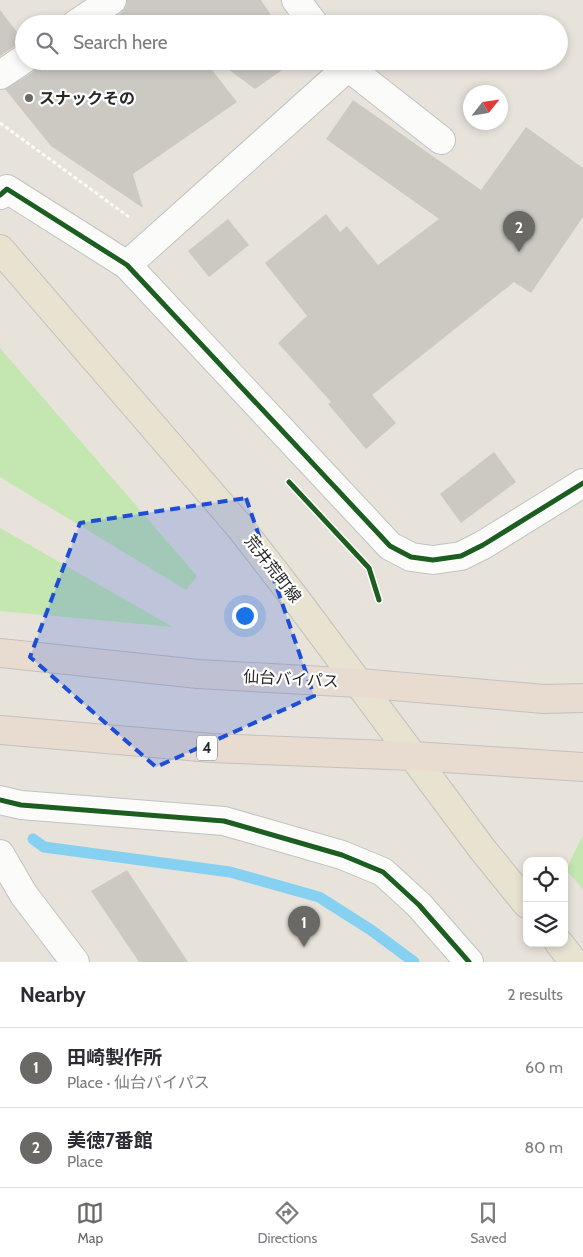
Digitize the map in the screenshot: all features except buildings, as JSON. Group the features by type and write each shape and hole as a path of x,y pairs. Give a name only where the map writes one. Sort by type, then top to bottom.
{"highway":[{"name":"仙台バイパス","path":"0,653 198,674 359,683 544,699 583,698"},
{"name":"4","path":"0,730 212,748 414,756 583,767"}],"main road":[{"name":"荒井荒町線","path":"0,249 239,526 483,850 525,902"},
{"path":"562,947 574,962"}],"street":[{"path":"90,15 112,0"},
{"path":"296,0 307,15"},
{"path":"0,75 15,65"},
{"path":"127,265 339,70"},
{"path":"354,70 441,140"},
{"path":"0,195 8,189 127,265 390,546 411,557 433,560 461,556 483,545 583,483"},
{"path":"0,800 21,805 224,821 342,855 383,872 419,905 469,962"},
{"path":"0,854 24,895 75,962"}],"path":[{"path":"0,123 134,220"}],"highlighted area":[{"path":"246,498 314,696 156,767 30,657 80,523"}],"green space":[{"path":"0,348 197,576 186,590 0,477"},
{"path":"0,528 173,627 0,611"},
{"path":"583,835 583,889 568,872 568,866"}],"waterway":[{"path":"33,839 44,847 230,872 319,897 371,930 414,962"}],"cycle path":[{"path":"0,195 7,189 127,265 390,546 411,557 433,560 461,556 483,545 583,483"},
{"path":"289,482 369,568 379,600"},
{"path":"0,800 21,805 224,821 342,855 383,872 419,905 469,962"}],"place":[{"name":"スナックその","path":"29,98"},
{"name":"美徳7番館","path":"519,252"},
{"name":"田崎製作所","path":"304,947"}]}
